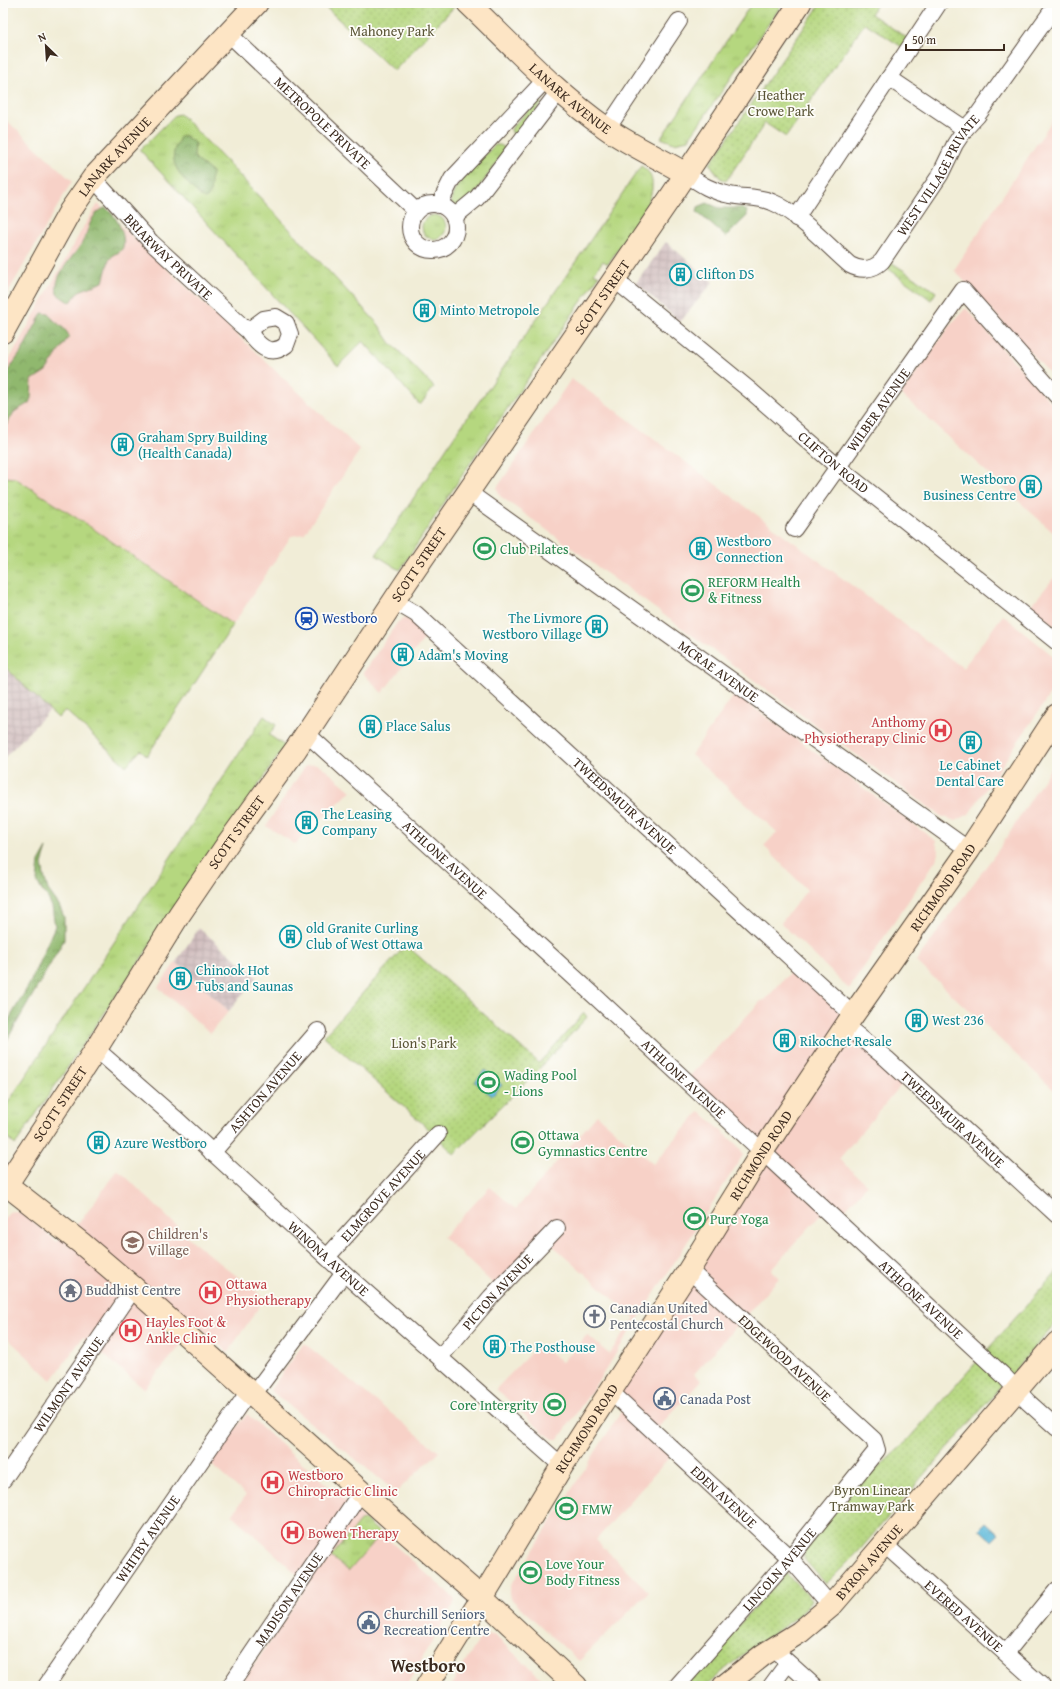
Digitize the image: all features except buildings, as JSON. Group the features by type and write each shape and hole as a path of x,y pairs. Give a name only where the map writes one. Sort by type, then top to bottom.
{"main road":[{"name":"LANARK AVENUE","path":"3,332 70,211 93,178 257,3"},
{"name":"LANARK AVENUE","path":"468,3 554,84 613,133 686,174"},
{"name":"SCOTT STREET","path":"4,1185 96,1049 179,915 306,733 468,492 686,174 800,3"},
{"name":"RICHMOND ROAD","path":"427,1686 562,1466 689,1270 762,1152 849,1021 969,850 1057,715"},
{"path":"4,1185 134,1288 361,1492 482,1598 576,1686"},
{"name":"BYRON AVENUE","path":"724,1686 745,1668 782,1656 800,1632 831,1606 1057,1343"}],"street":[{"path":"796,218 939,3"},
{"name":"WEST VILLAGE PRIVATE","path":"686,174 705,187 730,195 761,199 783,208 850,265 861,269 872,268 882,261 940,175 955,144 965,129 977,116 1054,8 1056,3"},
{"path":"613,133 679,21"},
{"name":"METROPOLE PRIVATE","path":"229,34 416,211"},
{"path":"889,78 965,129"},
{"path":"439,205 452,178 554,84"},
{"path":"454,218 477,198 554,84"},
{"name":"BRIARWAY PRIVATE","path":"93,178 150,242 248,331"},
{"path":"427,205 439,205 450,212 454,218 456,229 452,240 442,248 431,249 419,245 412,235 411,223 416,211 427,205"},
{"name":"CLIFTON ROAD","path":"614,279 752,392 838,467 1057,642"},
{"name":"WILBER AVENUE","path":"794,529 963,290 1057,396"},
{"name":"MCRAE AVENUE","path":"468,492 969,850"},
{"name":"TWEEDSMUIR AVENUE","path":"394,601 416,614 849,1021 886,1059 1057,1215"},
{"name":"ATHLONE AVENUE","path":"306,733 598,999 1004,1376 1028,1402 1057,1428"},
{"name":"ASHTON AVENUE","path":"212,1153 318,1031"},
{"name":"WINONA AVENUE","path":"96,1049 344,1273 562,1466"},
{"name":"ELMGROVE AVENUE","path":"327,1257 438,1134"},
{"name":"PICTON AVENUE","path":"440,1357 491,1297 557,1228"},
{"name":"EDGEWOOD AVENUE","path":"689,1270 874,1440 876,1450"},
{"name":"WHITBY AVENUE","path":"46,1686 251,1393 344,1273"},
{"name":"WILMONT AVENUE","path":"3,1480 134,1288"},
{"name":"EDEN AVENUE","path":"611,1392 790,1558 831,1606"},
{"name":"LINCOLN AVENUE","path":"677,1686 790,1558 876,1450"},
{"name":"MADISON AVENUE","path":"230,1686 361,1492"},
{"name":"EVERED AVENUE","path":"885,1544 1042,1686"},
{"path":"1006,1653 1057,1590"},
{"path":"771,1686 782,1656 809,1681"}],"shaded area":[{"path":"1057,113 1057,381 954,270"},
{"path":"3,117 72,181 3,301"},
{"path":"98,204 360,450 304,534 291,536 233,625 95,530 15,478 3,477 3,371 84,226"},
{"path":"666,242 713,282 680,322 636,283"},
{"path":"966,308 1057,409 1057,536 901,394 951,324"},
{"path":"571,379 617,411 963,668 1003,615 1057,659 1057,684 969,814 956,821 941,816 500,496 497,488"},
{"path":"1057,574 1057,628 1030,607"},
{"path":"403,618 408,619 427,635 382,693 363,673 397,623"},
{"path":"3,665 50,710 3,759"},
{"path":"735,694 936,841 939,850 936,860 849,989 781,923 807,890 764,846 777,832 691,755"},
{"path":"1057,758 1057,1093 916,961 1002,845"},
{"path":"316,764 321,766 351,791 295,844 266,826 304,768 307,765"},
{"path":"199,928 257,977 229,1011 176,962"},
{"path":"176,962 229,1011 210,1033 158,987"},
{"path":"797,965 853,1015 846,1026 907,1078 839,1159 867,1185 836,1220 825,1210 771,1270 779,1278 694,1374 701,1381 654,1432 675,1451 596,1540 649,1592 579,1661 510,1598 510,1587 624,1407 611,1392 762,1152 685,1081 761,1001 765,1000"},
{"path":"700,1111 739,1147 743,1155 599,1380 559,1439 553,1439 543,1432 496,1389 538,1345 562,1362 587,1335 609,1354 635,1318 550,1243 502,1292 443,1237 490,1187 516,1209 597,1115 653,1164"},
{"path":"117,1170 193,1242 265,1298 228,1352 195,1324 177,1350 144,1389 83,1337 52,1380 3,1334 3,1220 9,1213 17,1212 26,1215 57,1242 83,1218"},
{"path":"304,1343 439,1452 396,1492 270,1390"},
{"path":"247,1414 455,1599 454,1604 406,1686 240,1686 308,1584 232,1515 246,1495 210,1463"},
{"path":"485,1634 494,1635 550,1686 451,1686 480,1638"}],"green space":[{"name":"Mahoney Park","path":"321,3 450,3 454,7 394,71"},
{"path":"752,3 783,3 688,140 674,143 661,138"},
{"name":"Heather Crowe Park","path":"821,3 878,3 871,14 907,38 902,47 865,23 786,137 765,123 726,181 720,178 710,164"},
{"path":"540,101 542,103 517,135 513,134 511,130 513,126 536,102"},
{"path":"180,114 378,324 390,342 434,387 420,405 363,341 338,366 140,150 175,115"},
{"path":"181,136 185,136 195,143 194,156 212,172 210,193 207,198 204,199 192,188 176,167 174,152"},
{"path":"495,145 504,147 505,151 473,196 458,207 451,203 456,187 468,172"},
{"path":"641,166 650,174 652,179 652,189 647,205 608,264 603,261 594,273 599,276 480,448 400,570 376,555 455,435 501,371"},
{"path":"707,203 719,208 741,208 747,211 747,216 726,237 697,212 698,207"},
{"path":"105,208 110,211 119,224 124,239 123,246 120,251 114,254 109,260 103,282 79,291 71,302 67,301 57,294 58,280 61,273 85,238 90,222 96,214"},
{"path":"434,215 443,218 446,227 443,236 434,239 425,236 422,227 425,218"},
{"path":"891,262 936,292 931,300 886,267"},
{"path":"42,313 49,314 69,336 46,371 32,380 31,398 29,403 14,412 3,431 3,378 22,351"},
{"path":"3,477 15,478 95,530 233,625 147,756 141,750 126,766 65,710 58,718 3,665"},
{"path":"264,716 276,725 269,735 285,746 15,1145 9,1139 3,1137 3,1110"},
{"path":"47,848 42,864 44,876 48,890 59,905 64,917 64,940 3,1047 3,1030 30,983 55,926 52,907 46,894 42,891 37,881 39,862"},
{"name":"Lion's Park","path":"406,945 539,1063 584,1013 587,1017 538,1070 454,1154 431,1131 324,1036"},
{"name":"Byron Linear Tramway Park","path":"1057,1271 1057,1322 857,1553 826,1584 804,1559 804,1552 866,1465 873,1472 903,1445"},
{"path":"365,1520 381,1534 349,1571 331,1557 360,1521"},
{"path":"786,1573 812,1600 800,1615 738,1658 706,1686 683,1686"}],"water":[{"name":"Wading Pool - Lions","path":"485,1070 502,1085 492,1096 475,1082"},
{"path":"986,1522 999,1534 992,1541 979,1529"}],"place":[{"name":"Clifton DS","path":"680,274"},
{"name":"Minto Metropole","path":"424,310"},
{"name":"Graham Spry Building (Health Canada)","path":"122,445"},
{"name":"Westboro Business Centre","path":"1031,487"},
{"name":"Club Pilates","path":"484,549"},
{"name":"Westboro Connection","path":"701,549"},
{"name":"REFORM Health & Fitness","path":"693,590"},
{"name":"Westboro","path":"306,618"},
{"name":"The Livmore Westboro Village","path":"597,626"},
{"name":"Adam's Moving","path":"402,655"},
{"name":"Place Salus","path":"371,726"},
{"name":"Anthomy Physiotherapy Clinic","path":"941,730"},
{"name":"Le Cabinet Dental Care","path":"970,743"},
{"name":"The Leasing Company","path":"306,822"},
{"name":"old Granite Curling Club of West Ottawa","path":"290,936"},
{"name":"Chinook Hot Tubs and Saunas","path":"181,978"},
{"name":"West 236","path":"916,1020"},
{"name":"Rikochet Resale","path":"785,1041"},
{"name":"Wading Pool - Lions","path":"489,1083"},
{"name":"Azure Westboro","path":"99,1143"},
{"name":"Ottawa Gymnastics Centre","path":"523,1143"},
{"name":"Pure Yoga","path":"694,1219"},
{"name":"Children's Village","path":"132,1242"},
{"name":"Buddhist Centre","path":"71,1290"},
{"name":"Ottawa Physiotherapy","path":"211,1292"},
{"name":"Canadian United Pentecostal Church","path":"595,1316"},
{"name":"Hayles Foot & Ankle Clinic","path":"131,1330"},
{"name":"The Posthouse","path":"495,1347"},
{"name":"Canada Post","path":"665,1399"},
{"name":"Core Intergrity","path":"554,1405"},
{"name":"Westboro Chiropractic Clinic","path":"272,1483"},
{"name":"FMW","path":"567,1509"},
{"name":"Bowen Therapy","path":"292,1533"},
{"name":"Love Your Body Fitness","path":"530,1572"},
{"name":"Churchill Seniors Recreation Centre","path":"369,1622"}],"district":[{"name":"Westboro","path":"428,1666"}]}
